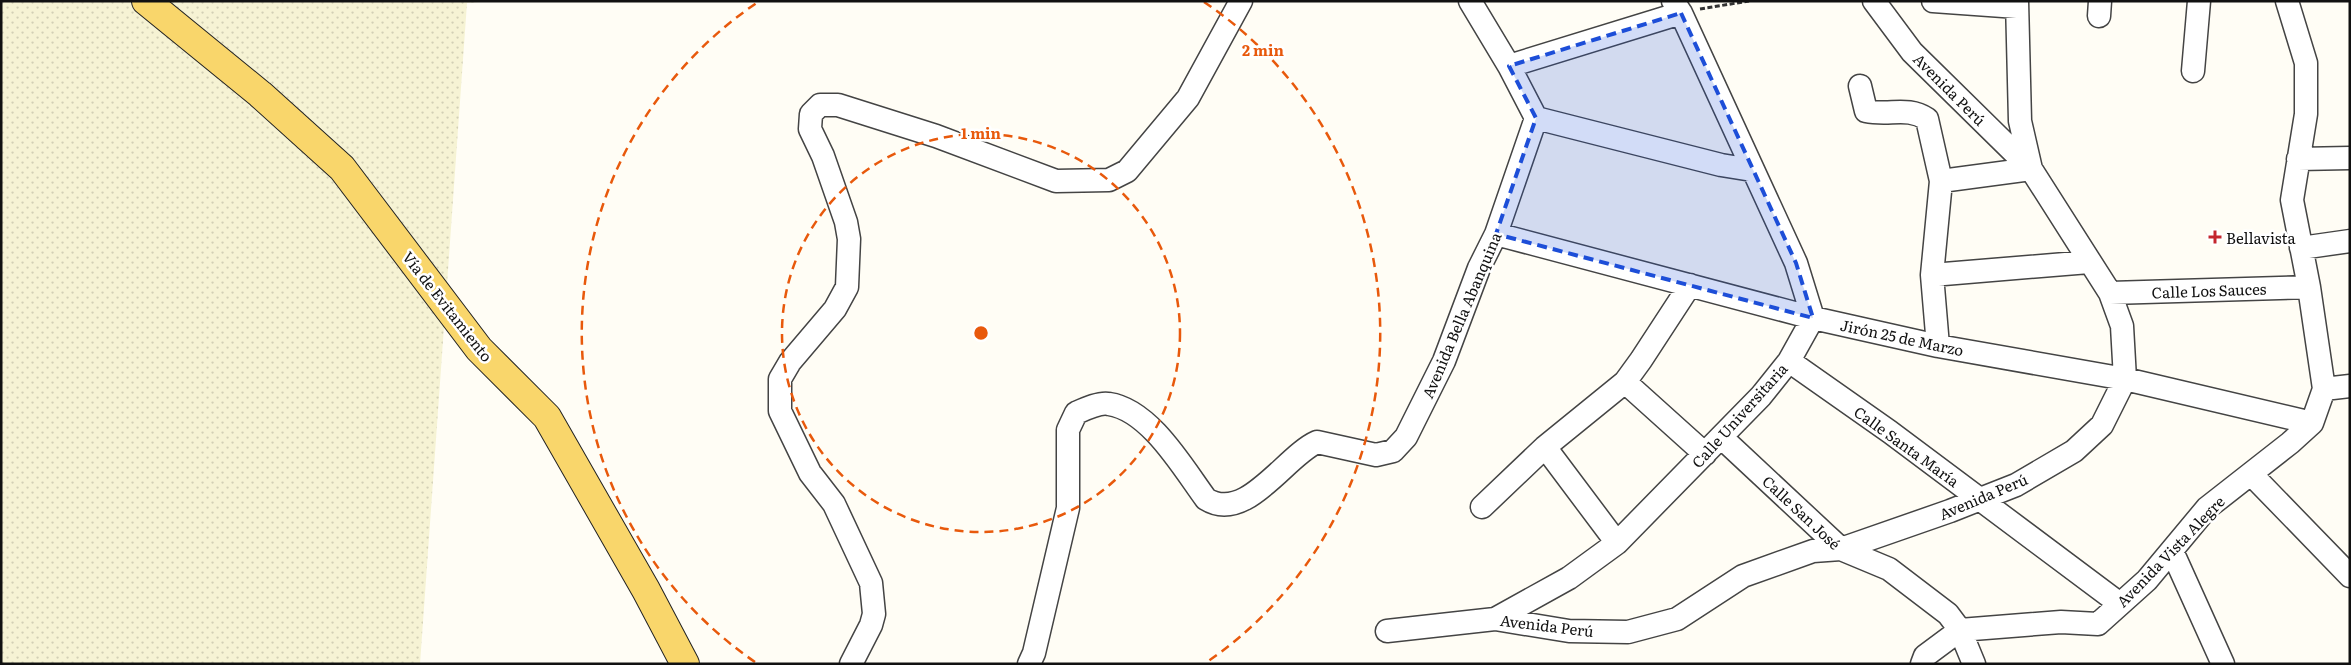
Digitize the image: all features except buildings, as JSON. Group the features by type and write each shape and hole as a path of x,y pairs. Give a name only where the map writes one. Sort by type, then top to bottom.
{"main road":[{"name":"Vía de Evitamiento","path":"146,1 260,94 342,168 479,349 547,417 646,590 685,664"}],"street":[{"path":"851,664 871,625 874,614 871,583 834,504 810,473 780,411 780,379 790,362 835,309 847,286 849,240 846,222 823,156 810,129 812,114 820,105 838,105 936,136 1056,181 1109,180 1127,171 1188,98 1241,1"},
{"path":"1470,1 1509,66 1536,118 1721,165 1752,170"},
{"name":"Avenida Perú","path":"1386,631 1495,619 1569,631 1628,632 1677,619 1743,576 1813,551 1841,549 1980,500 2016,485 2074,451 2102,425 2125,379 2122,326 2110,293 2031,169 1912,52 1874,1"},
{"path":"1933,1 2017,4 2020,121 2031,169 1941,181"},
{"path":"2192,71 2199,1"},
{"name":"Avenida Vista Alegre","path":"1960,630 2061,622 2098,624 2147,580 2207,508 2290,443 2312,423 2324,389 2292,200 2306,114 2306,63 2287,1"},
{"path":"1509,66 1677,7 1796,263 1813,318"},
{"path":"1860,86 1866,111 1877,114 1916,112 1928,119 1941,181 1932,275 1938,346"},
{"name":"Avenida Bella Abanquina","path":"1029,664 1034,652 1068,508 1068,430 1076,413 1108,403 1127,409 1143,420 1166,445 1206,499 1213,503 1224,505 1240,501 1274,478 1308,446 1317,442 1376,455 1393,451 1406,437 1444,362 1479,268 1496,234 1536,118"},
{"path":"2298,158 2350,158"},
{"name":"Jirón 25 de Marzo","path":"1496,234 1813,318 1938,346 2125,379 2312,423"},
{"path":"2301,248 2350,241"},
{"path":"1932,275 2089,262"},
{"path":"1482,507 1545,448 1625,382 1690,285"},
{"name":"Calle Los Sauces","path":"2110,293 2308,287"},
{"name":"Calle Universitaria","path":"1495,619 1569,578 1617,543 1760,396 1789,361 1813,318"},
{"name":"Calle Santa María","path":"1789,361 1890,432 2120,604"},
{"path":"1625,382 1705,454"},
{"path":"2324,389 2350,386"},
{"name":"Calle San José","path":"1721,437 1841,549 1889,569 1948,614 1960,630 1974,664"},
{"path":"1545,448 1617,543"},
{"path":"2251,474 2350,576"},
{"path":"2172,551 2223,664"},
{"path":"1922,664 1925,656 1960,630"}],"path":[{"path":"1677,7 1749,1"}],"highlighted area":[{"path":"1681,13 1796,263 1813,318 1496,234 1536,118 1509,66"}],"shaded area":[{"path":"1,1 491,1 467,3 420,664 1,664"}],"place":[{"name":"Bellavista","path":"2215,237"}]}
